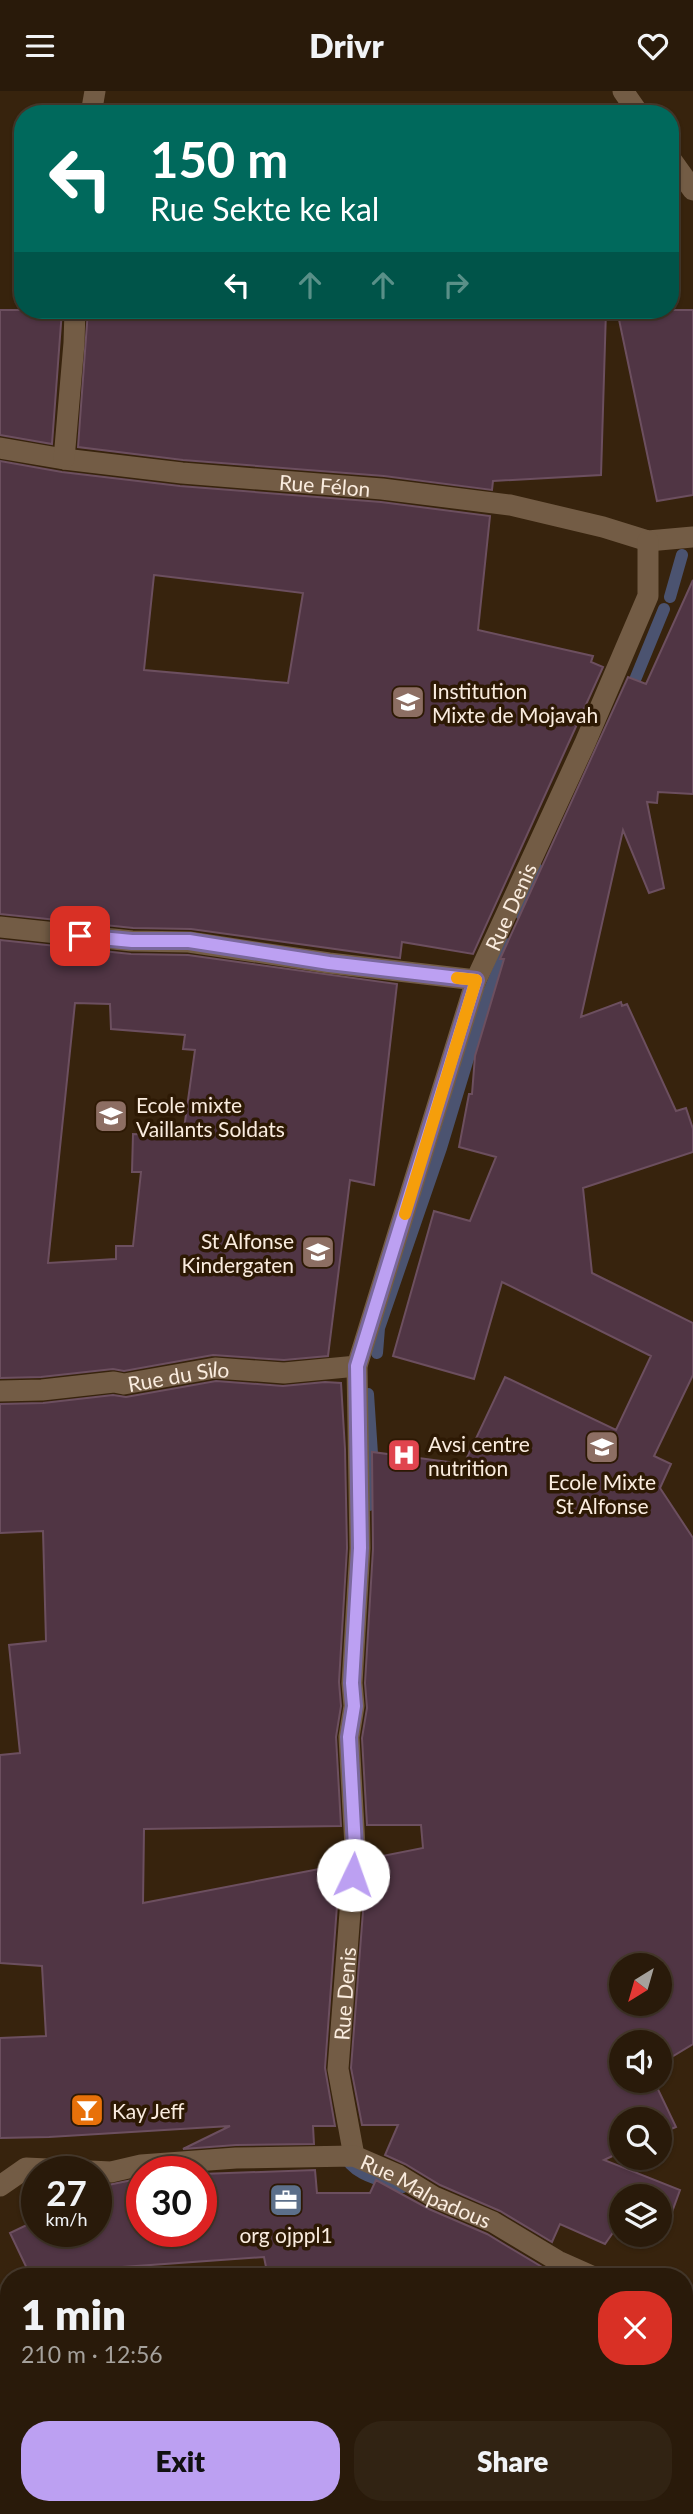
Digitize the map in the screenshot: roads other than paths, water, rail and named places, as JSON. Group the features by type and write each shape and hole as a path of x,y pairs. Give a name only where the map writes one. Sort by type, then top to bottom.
{"street":[{"path":"679,171 693,190"},
{"path":"64,459 75,319"},
{"name":"Rue Félon","path":"0,448 64,459 182,473 382,489 510,505 603,527 648,541"},
{"path":"648,541 693,537"},
{"name":"Rue Denis","path":"354,2156 338,2069 355,1847 349,1737 354,1706 352,1683 360,1548 357,1366 476,980 585,743 648,596 648,541"},
{"path":"0,927 132,941 189,941 329,963 476,980"},
{"name":"Rue du Silo","path":"0,1391 42,1390 114,1382 124,1384 215,1368 284,1373 357,1366"},
{"name":"Rue Malpadous","path":"0,2186 26,2168 111,2172 141,2165 236,2158 354,2156 398,2175 434,2197 493,2222 574,2268"}],"waterway":[{"path":"670,597 682,555"},
{"path":"630,692 664,609"},
{"path":"521,914 537,869"},
{"path":"377,1353 379,1328 441,1148 486,999 509,944"},
{"path":"368,1394 372,1454 369,1505"},
{"path":"343,2152 347,2160 360,2172 403,2187"}],"place":[{"name":"Institution Mixte de Mojavah","path":"408,702"},
{"name":"Ecole mixte Vaillants Soldats","path":"111,1116"},
{"name":"St Alfonse Kindergaten","path":"318,1252"},
{"name":"Ecole Mixte St Alfonse","path":"602,1447"},
{"name":"Avsi centre nutrition","path":"404,1455"},
{"name":"Kay Jeff","path":"87,2110"},
{"name":"org ojppl1","path":"286,2200"}]}
